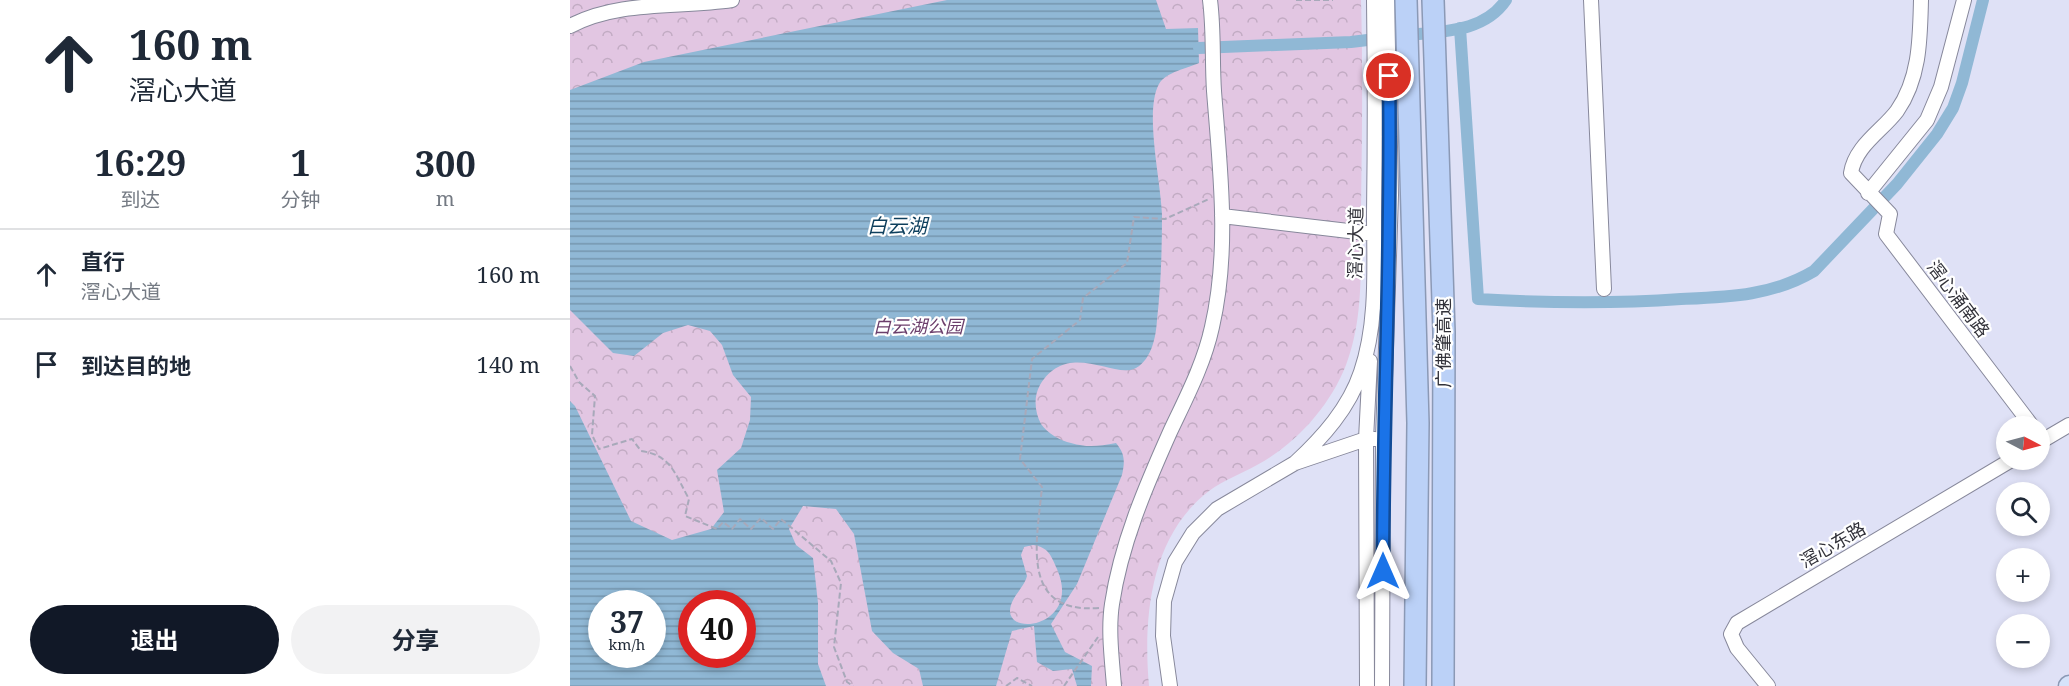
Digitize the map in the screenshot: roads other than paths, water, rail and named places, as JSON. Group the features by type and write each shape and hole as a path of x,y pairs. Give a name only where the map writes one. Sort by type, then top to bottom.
{"highway":[{"name":"广佛肇高速","path":"1406,0 1418,423 1415,686"},
{"name":"广佛肇高速","path":"1433,0 1444,321 1443,686"}],"street":[{"path":"570,26 589,16 616,8 732,0"},
{"path":"1114,686 1111,606 1123,552 1139,503 1192,390 1212,326 1221,257 1222,193 1214,72 1214,28 1210,0"},
{"name":"滘心大道","path":"1374,0 1391,195 1383,439 1382,686"},
{"name":"滘心大道","path":"1295,463 1323,436 1352,393 1367,352 1373,306 1374,234 1387,0"},
{"path":"1591,0 1604,289"},
{"name":"滘心涌南路","path":"1921,0 1916,69 1909,90 1896,111 1860,152 1852,164 1851,173 1890,214 1886,234 2024,416"},
{"path":"1868,193 1927,120 1941,87 1964,0"},
{"path":"1222,216 1374,234"},
{"path":"1367,686 1366,439 1373,306 1388,307"},
{"path":"2050,435 2069,425"},
{"name":"滘心大道","path":"1170,686 1162,617 1168,582 1181,549 1204,520 1217,509 1295,463 1366,439 1383,439"},
{"name":"滘心东路","path":"1768,686 1737,648 1731,634 1737,623 1996,469"}],"water":[{"name":"白云湖","path":"947,0 1156,0 1166,29 1198,28 1199,63 1167,76 1159,84 1155,96 1153,128 1161,201 1162,241 1156,326 1149,353 1136,368 1127,370 1090,364 1064,365 1051,372 1040,385 1036,395 1039,420 1050,433 1083,446 1116,443 1124,458 1122,475 1077,584 1051,624 1065,652 1092,666 1091,686 1077,686 1072,669 1053,671 1037,662 1034,626 1012,631 996,686 923,686 919,669 893,653 872,631 854,534 836,509 803,506 789,529 796,545 813,558 818,603 818,664 826,686 570,686 570,401 575,406 631,521 672,540 711,529 724,512 717,470 741,448 750,420 751,397 733,375 722,345 710,331 688,325 663,333 634,356 613,353 570,310 570,90 644,62","holes":["1033,545 1042,548 1051,556 1057,569 1062,589 1059,604 1051,615 1040,622 1028,624 1017,622 1011,616 1011,605 1027,576 1021,555 1024,547"]}],"waterway":[{"path":"1401,36 1459,29 1473,25 1496,11 1506,0"},
{"path":"1460,28 1478,299 1579,302 1655,301 1749,294 1782,286 1814,271 1897,184 1937,134 1953,108 1962,83 1983,0"},
{"path":"1199,48 1351,42 1384,38"}],"park label":[{"name":"白云湖公园","path":"918,327"}]}
